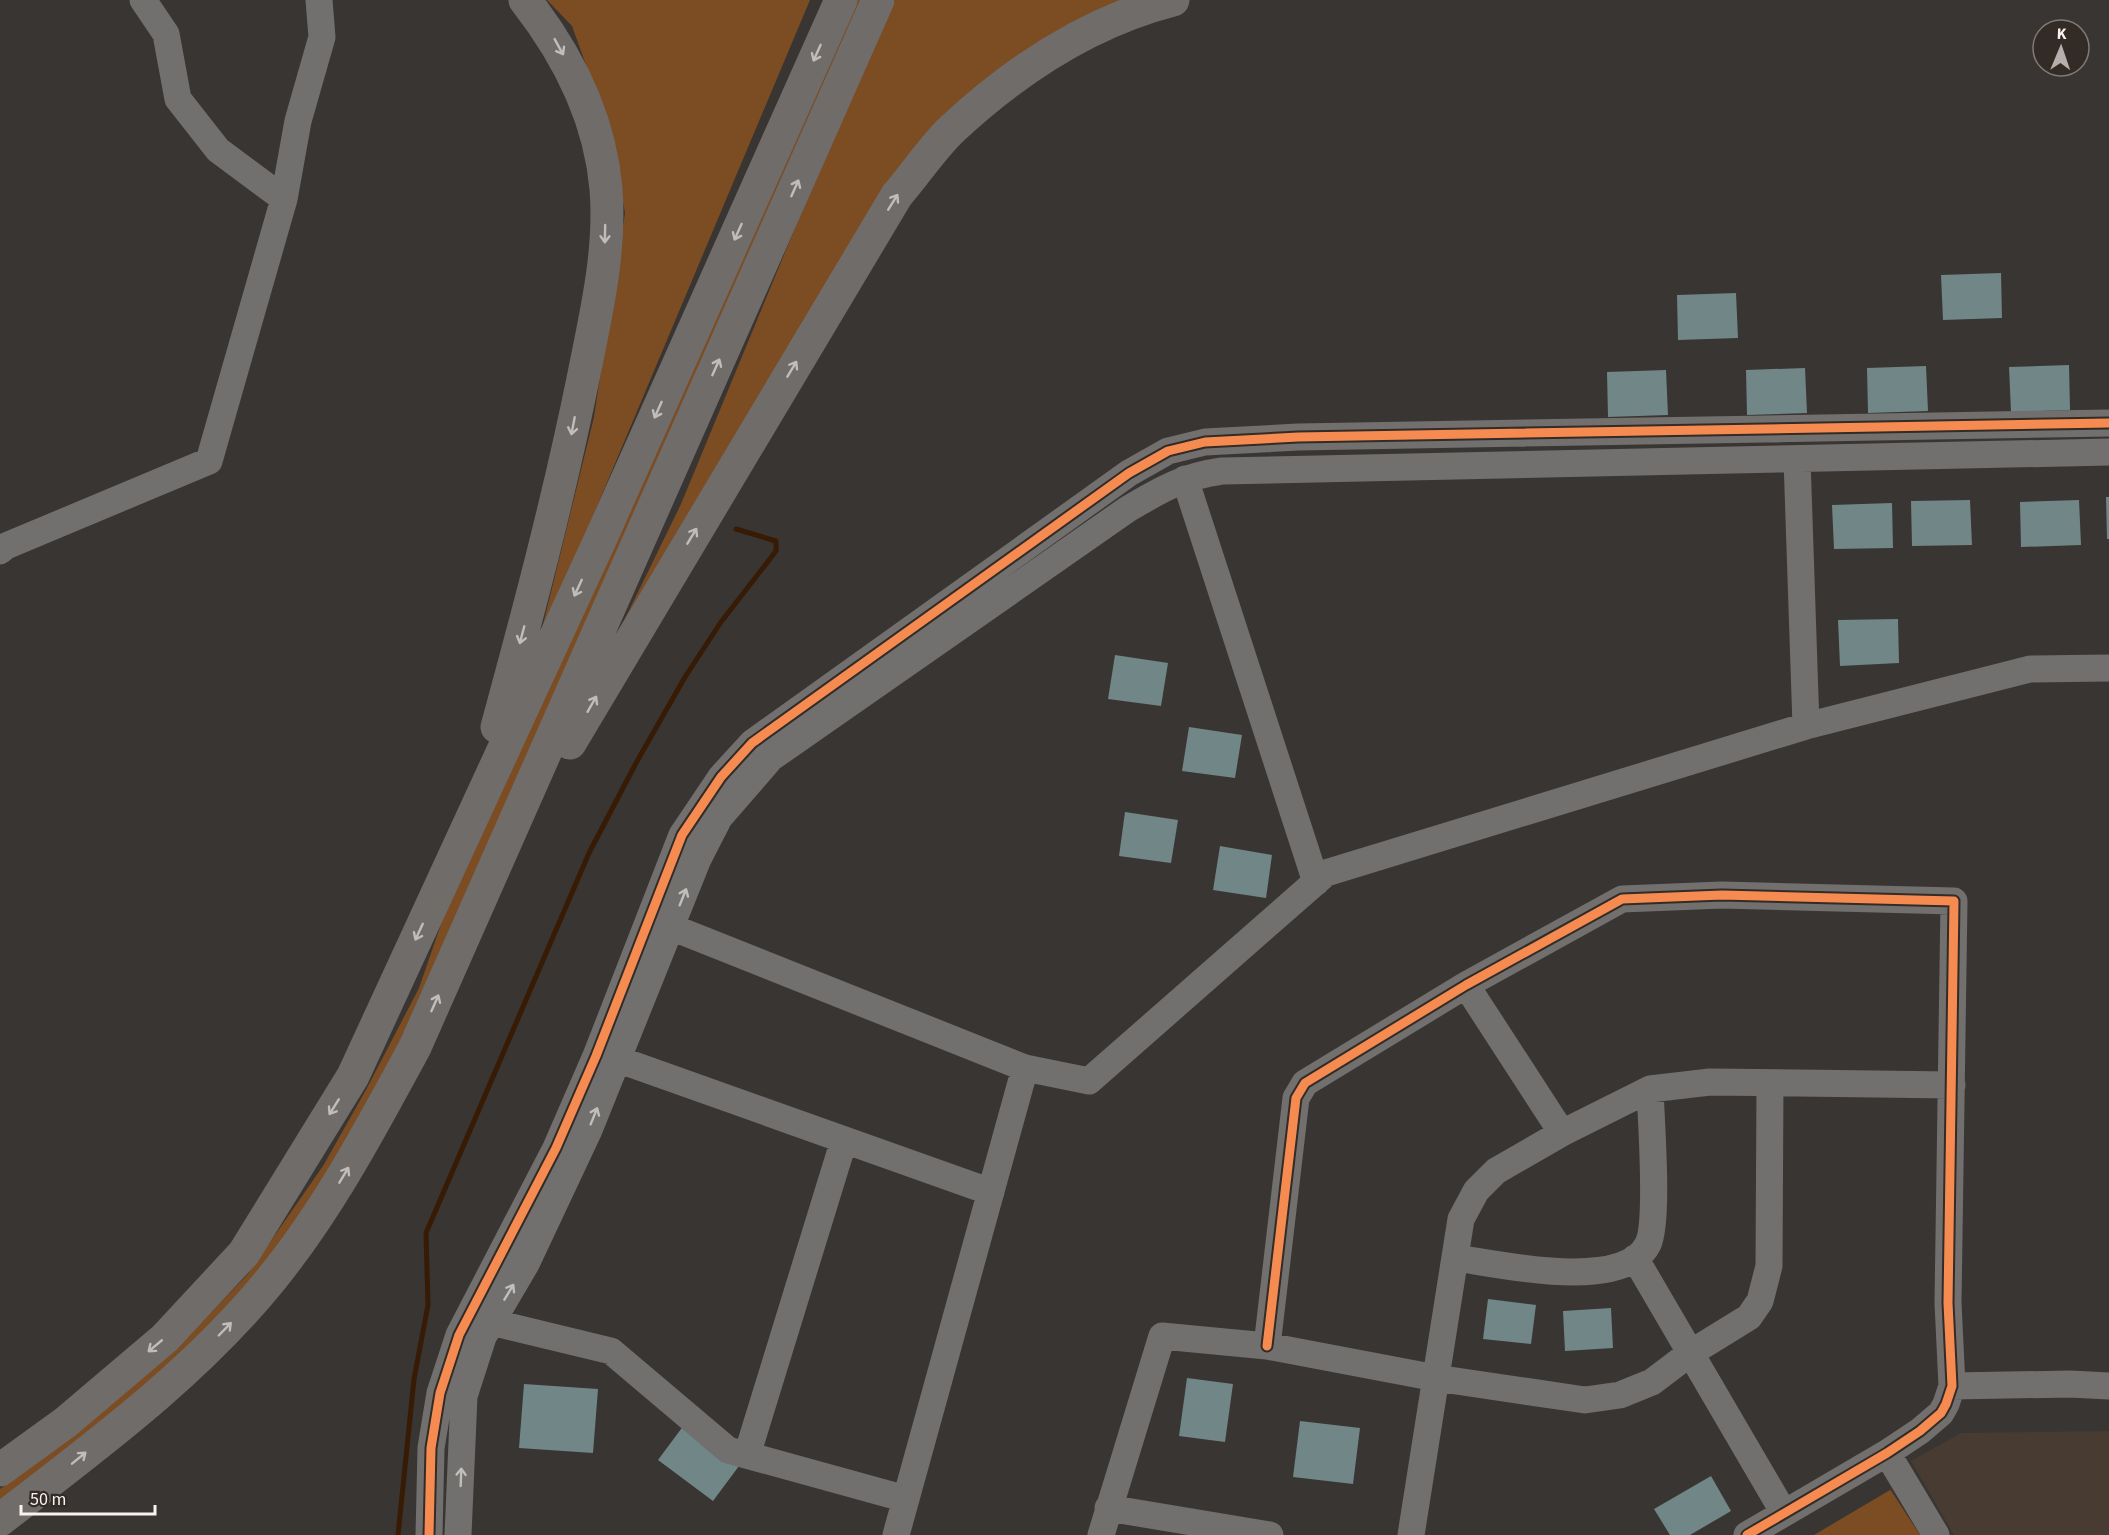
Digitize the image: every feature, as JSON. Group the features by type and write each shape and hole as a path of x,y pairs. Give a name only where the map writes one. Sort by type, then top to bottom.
{"highway":[{"path":"444,879 492,743 535,588 571,440 597,309 605,243 606,189 593,126 578,81 551,33 525,0"},
{"path":"0,1470 66,1422 165,1338 244,1253 353,1076 600,540 841,0"},
{"path":"0,1520 81,1457 187,1369 269,1282 343,1178 415,1047 878,0"},
{"path":"497,862 897,195 949,132 1017,73 1077,36 1151,6 1173,0"}],"street":[{"path":"143,0 166,34 178,99 218,150 284,199"},
{"path":"0,551 6,546 210,461 284,199 298,121 322,37 319,0"},
{"path":"429,1535 431,1448 440,1393 459,1335 556,1148 596,1056 682,835 721,777 752,742 1129,473 1168,451 1205,442 1287,438 2109,423"},
{"path":"458,1535 464,1396 483,1337 531,1254 589,1130 698,859 719,818 771,758 1128,509 1165,487 1185,479 1222,471 2109,453"},
{"path":"1797,459 1806,726"},
{"path":"1185,479 1316,882"},
{"path":"670,927 1025,1068 1089,1081 1326,873 1806,726 2030,669 2109,668"},
{"path":"1267,1346 1296,1098 1305,1083 1466,985 1622,899 1722,896 1954,901 1948,1303 1952,1386 1941,1413 1887,1454 1747,1535"},
{"path":"1466,985 1562,1133"},
{"path":"617,1059 991,1192"},
{"path":"896,1535 1025,1068"},
{"path":"1411,1535 1461,1219 1476,1191 1496,1171 1562,1133 1650,1089 1710,1082 1952,1085"},
{"path":"1101,1535 1162,1336 1267,1346 1436,1378 1585,1400 1620,1395 1652,1382 1689,1354 1749,1317 1760,1301 1768,1266 1770,1083"},
{"path":"1456,1258 1529,1269 1591,1272 1620,1266 1635,1258 1647,1245 1653,1220 1650,1089"},
{"path":"747,1455 844,1140"},
{"path":"1635,1258 1784,1514"},
{"path":"492,1322 611,1351 728,1450 906,1499"},
{"path":"1952,1386 2070,1384 2109,1386"},
{"path":"1887,1454 1936,1535"},
{"path":"1108,1508 1202,1529 1270,1535"}],"shaded area":[{"path":"547,0 810,0 537,649 594,417 625,213 609,129 572,26"},
{"path":"852,0 865,0 400,1041 349,1135 292,1227 223,1314 194,1343 130,1399 0,1503 0,1489 79,1432 197,1327 247,1275 323,1166 419,988 448,904"},
{"path":"895,0 1128,0 942,121 620,629 681,504 824,158"},
{"path":"2109,1431 2109,1535 1954,1535 1911,1461 1961,1433"},
{"path":"1890,1490 1920,1535 1814,1535"}],"building":[{"path":"2001,273 2002,318 1943,320 1941,275"},
{"path":"1736,293 1738,338 1678,340 1677,295"},
{"path":"2069,365 2070,410 2011,412 2009,367"},
{"path":"1926,366 1928,411 1868,413 1867,368"},
{"path":"1805,368 1807,413 1747,415 1746,370"},
{"path":"1666,370 1668,415 1608,417 1607,372"},
{"path":"2106,497 2109,497 2109,539 2107,539"},
{"path":"1970,500 1972,545 1912,546 1911,501"},
{"path":"2079,500 2081,545 2021,547 2020,502"},
{"path":"1892,503 1893,548 1834,549 1832,505"},
{"path":"1898,619 1899,663 1840,666 1838,620"},
{"path":"1115,655 1168,663 1161,706 1108,699"},
{"path":"1189,727 1242,735 1235,778 1182,771"},
{"path":"1125,812 1178,820 1171,863 1119,856"},
{"path":"1220,846 1272,855 1266,898 1213,890"},
{"path":"1488,1299 1536,1305 1531,1344 1483,1339"},
{"path":"1611,1308 1613,1348 1565,1351 1563,1311"},
{"path":"1187,1378 1233,1384 1225,1442 1179,1436"},
{"path":"524,1384 598,1389 593,1453 519,1448"},
{"path":"1300,1421 1360,1428 1353,1484 1293,1477"},
{"path":"684,1425 739,1466 713,1501 658,1460"},
{"path":"1711,1476 1731,1511 1690,1535 1670,1535 1654,1509"}],"waterway":[{"path":"398,1535 414,1379 428,1305 426,1233 589,853 636,763 685,677 721,622 776,551 776,541 736,529"}],"cycle path":[{"path":"429,1535 431,1448 440,1393 459,1335 556,1148 596,1056 682,835 721,777 752,743 1129,473 1168,451 1205,442 1298,437 2109,423"},
{"path":"1267,1346 1296,1098 1305,1083 1466,985 1622,899 1722,895 1954,901 1948,1303 1952,1386 1941,1413 1920,1431 1887,1453 1747,1535"}]}
